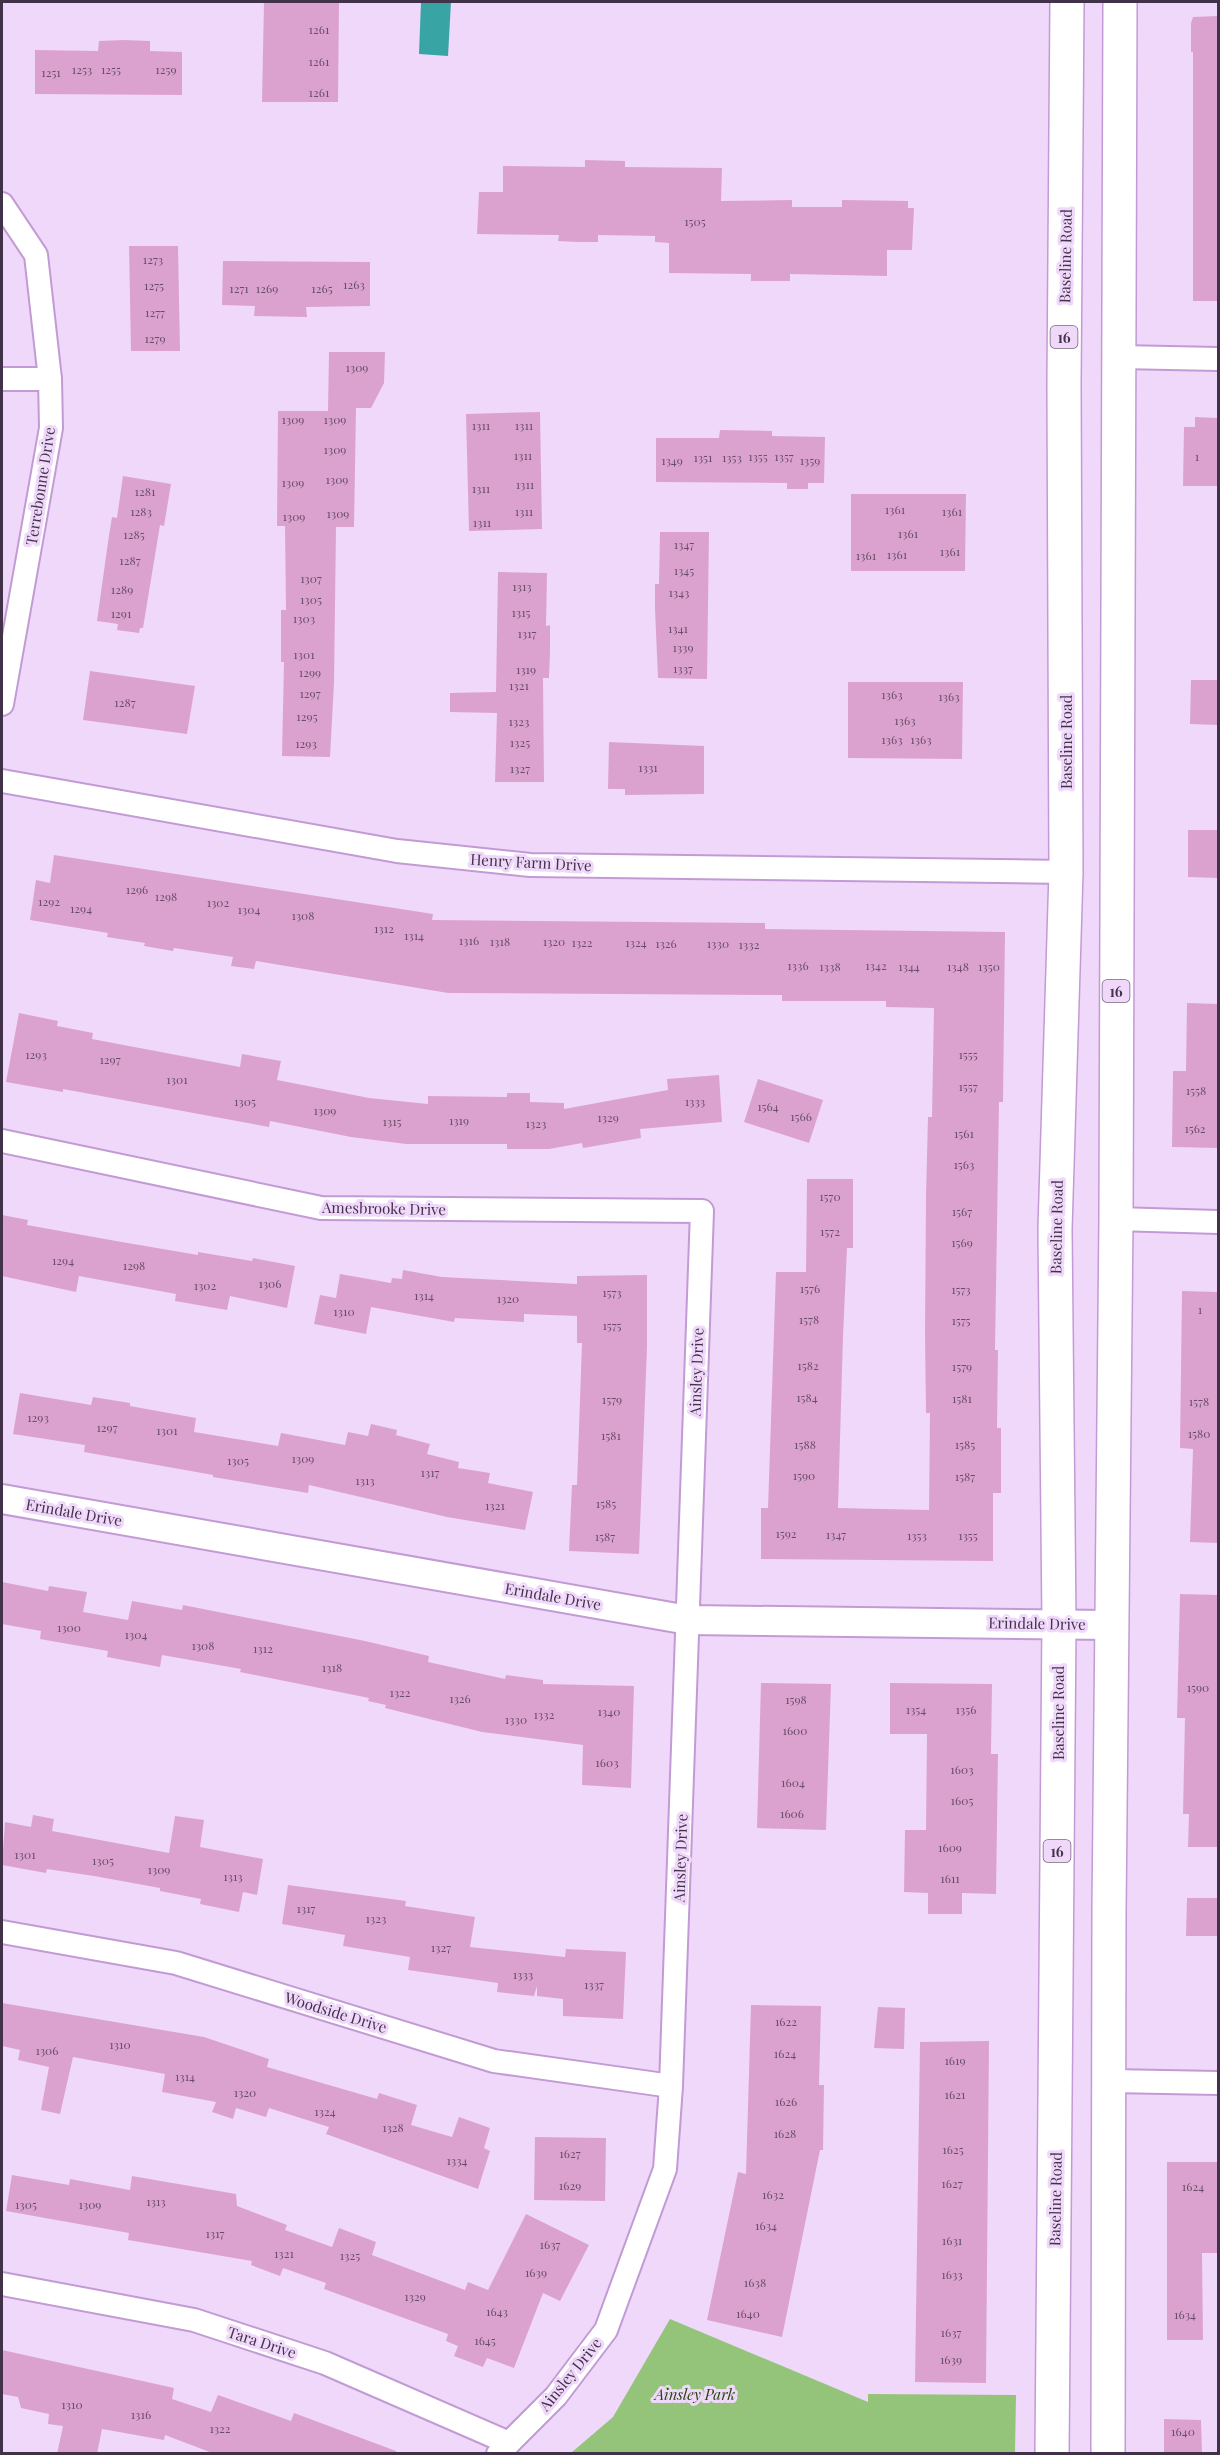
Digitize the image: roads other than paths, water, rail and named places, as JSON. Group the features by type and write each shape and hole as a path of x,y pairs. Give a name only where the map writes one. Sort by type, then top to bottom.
{"main road":[{"name":"Baseline Road","path":"1052,2454 1059,1622 1055,1229 1066,872 1064,384 1067,2"},
{"name":"16","path":"1108,2454 1111,1625 1116,1219 1120,2"},
{"path":"1067,59 1120,63"}],"street":[{"name":"Terrebonne Drive","path":"2,204 36,255 50,380 51,428 2,704"},
{"path":"1120,357 1218,359"},
{"path":"2,379 50,380"},
{"name":"Henry Farm Drive","path":"2,781 398,851 530,865 1066,872"},
{"name":"Amesbrooke Drive","path":"2,1141 321,1208 702,1211"},
{"name":"Ainsley Drive","path":"503,2448 556,2396 606,2330 665,2169 671,2085 702,1211"},
{"path":"1116,1219 1218,1222"},
{"name":"Erindale Drive","path":"2,1499 688,1620 1059,1622 1111,1625"},
{"name":"Woodside Drive","path":"2,1932 176,1963 494,2061 671,2085"},
{"path":"1110,2080 1218,2083"},
{"name":"Tara Drive","path":"2,2284 194,2320 325,2363 503,2448"}],"park label":[{"name":"Ainsley Park","path":"695,2394"}]}
